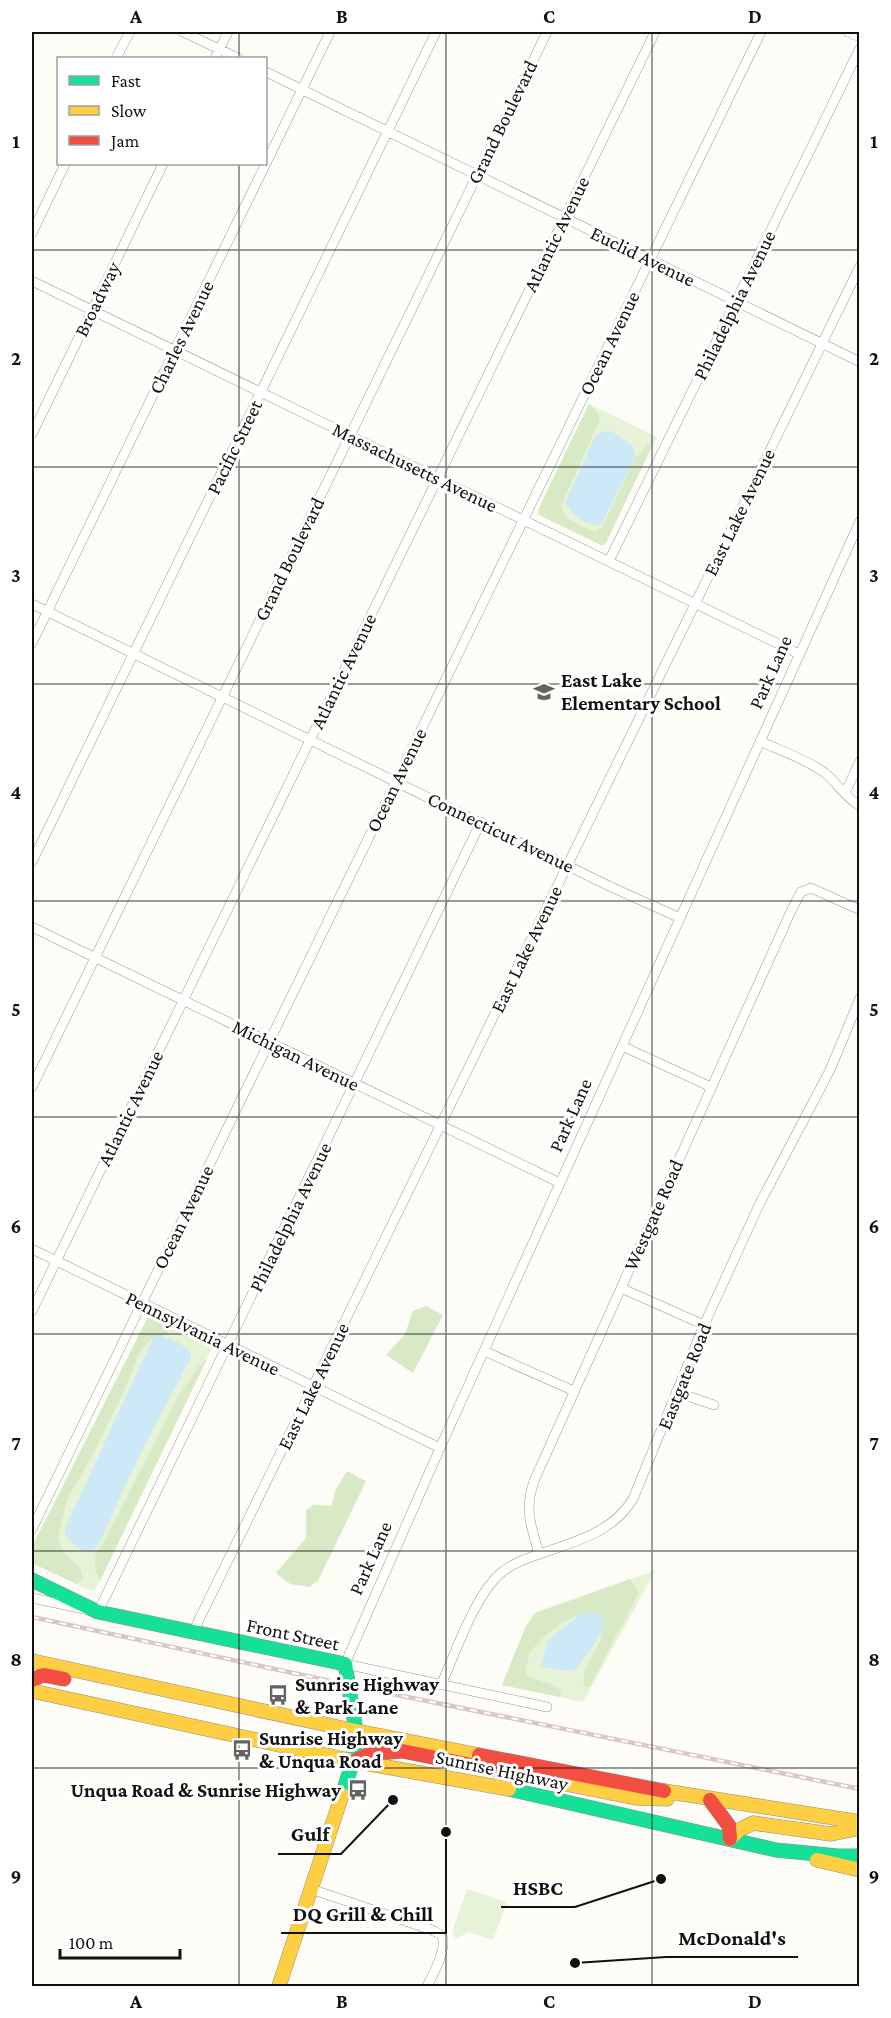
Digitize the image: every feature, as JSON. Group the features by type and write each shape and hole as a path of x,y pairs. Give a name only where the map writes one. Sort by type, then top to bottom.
{"main road":[{"path":"32,1580 98,1612"},
{"name":"Front Street","path":"98,1612 345,1665"},
{"name":"Sunrise Highway","path":"32,1661 356,1731 710,1800 860,1822"},
{"path":"279,1986 353,1761 356,1731 345,1665"},
{"path":"32,1680 43,1675 186,1703 233,1704"},
{"name":"Sunrise Highway","path":"32,1691 353,1761 494,1786 776,1850 860,1856"},
{"path":"353,1761 369,1754 402,1751 636,1798 661,1800 695,1797"},
{"path":"494,1786 526,1785 553,1768"},
{"path":"710,1800 722,1813 729,1826 730,1839"},
{"path":"730,1839 739,1830 753,1823 831,1834 860,1828"},
{"path":"776,1850 860,1870"}],"street":[{"path":"118,57 130,32"},
{"path":"183,32 217,54 233,57"},
{"path":"217,54 228,32"},
{"name":"Charles Avenue","path":"267,161 330,32"},
{"name":"Pacific Street","path":"32,862 436,32"},
{"name":"Grand Boulevard","path":"32,1087 546,32"},
{"name":"Atlantic Avenue","path":"32,1311 655,32"},
{"name":"Ocean Avenue","path":"32,1529 761,32"},
{"path":"848,32 860,37"},
{"name":"Philadelphia Avenue","path":"609,561 860,48"},
{"name":"Euclid Avenue","path":"267,72 860,362"},
{"path":"32,233 65,165"},
{"name":"Broadway","path":"32,434 164,165"},
{"name":"Charles Avenue","path":"32,643 265,165"},
{"name":"East Lake Avenue","path":"193,1632 860,266"},
{"name":"Massachusetts Avenue","path":"32,281 799,654"},
{"name":"Park Lane","path":"345,1665 440,1448 860,521"},
{"name":"Connecticut Avenue","path":"32,604 680,918"},
{"path":"760,741 814,766 860,806"},
{"path":"845,793 860,760"},
{"name":"Philadelphia Avenue","path":"98,1612 482,822"},
{"name":"Westgate Road","path":"539,1554 529,1518 529,1496 534,1480 796,901 801,892 812,888 860,910"},
{"name":"Michigan Avenue","path":"32,927 560,1183"},
{"name":"Eastgate Road","path":"441,1685 479,1601 490,1583 512,1565 598,1533 614,1523 627,1510 640,1485 704,1325 759,1205 830,1070 860,998"},
{"path":"622,1046 711,1087"},
{"name":"Pennsylvania Avenue","path":"32,1249 440,1448"},
{"path":"621,1288 704,1325"},
{"path":"484,1351 574,1391"},
{"path":"676,1392 714,1405"},
{"name":"Front Street","path":"32,1598 98,1612"},
{"name":"Front Street","path":"345,1665 547,1707"},
{"path":"311,1889 441,1935 444,1943 427,1986"}],"green space":[{"path":"589,404 657,437 604,546 536,514"},
{"path":"589,404 599,414 599,422 562,504 562,510 573,522 595,532 602,527 636,458 647,445 650,445 649,452 606,543 601,545 541,516 538,510"},
{"path":"426,1306 443,1315 413,1373 386,1355 405,1334 413,1311"},
{"path":"149,1315 210,1345 211,1350 95,1590 91,1591 32,1563 32,1547"},
{"path":"149,1315 171,1325 168,1334 151,1339 141,1350 121,1398 67,1500 58,1538 63,1552 81,1569 83,1580 76,1584 32,1563 32,1547"},
{"path":"207,1359 100,1581 96,1571 95,1557 176,1400 198,1367"},
{"path":"347,1471 366,1481 318,1581 309,1587 290,1584 276,1573 306,1538 306,1510 313,1505 331,1506 336,1489"},
{"path":"656,1570 583,1702 502,1685 526,1626 535,1613"},
{"path":"630,1579 639,1592 589,1688 584,1686 584,1677 601,1636 601,1628 596,1615 579,1615 563,1622 546,1635 530,1652 525,1671 528,1677 552,1684 561,1690 560,1697 502,1685 526,1626 535,1613"},
{"path":"467,1889 507,1902 493,1940 469,1932 455,1939 452,1932"}],"water":[{"path":"611,431 632,445 636,457 601,525 595,525 580,519 565,502 595,436 601,432"},
{"path":"160,1336 185,1347 191,1354 190,1360 139,1456 99,1544 92,1551 80,1549 65,1535 66,1526 152,1340"},
{"path":"582,1613 601,1614 603,1629 593,1647 575,1670 558,1670 541,1666 548,1640"}],"railway":[{"path":"32,1617 363,1688 860,1789"}],"traffic: fast":[{"path":"32,1580 98,1612 345,1664 356,1731 353,1761 342,1795"},
{"path":"509,1789 776,1850 860,1856"}],"traffic: slow":[{"path":"32,1661 356,1731 479,1755"},
{"path":"32,1691 353,1761 509,1789"},
{"path":"556,1782 636,1798 667,1799"},
{"path":"664,1791 860,1822"},
{"path":"279,1986 342,1795"},
{"path":"730,1839 739,1830 753,1823 831,1834 860,1828"},
{"path":"817,1860 860,1870"}],"traffic: jam":[{"path":"32,1680 43,1675 64,1679"},
{"path":"354,1761 369,1754 402,1751 556,1782"},
{"path":"479,1755 664,1791"},
{"path":"710,1800 729,1826 730,1839"}],"place":[{"name":"East Lake Elementary School","path":"544,692"},
{"name":"Sunrise Highway & Park Lane","path":"278,1695"},
{"name":"Sunrise Highway & Unqua Road","path":"242,1750"},
{"name":"Unqua Road & Sunrise Highway","path":"358,1790"},
{"name":"Gulf","path":"393,1800"},
{"name":"DQ Grill & Chill","path":"446,1832"},
{"name":"HSBC","path":"661,1879"},
{"name":"McDonald's","path":"575,1963"}]}
